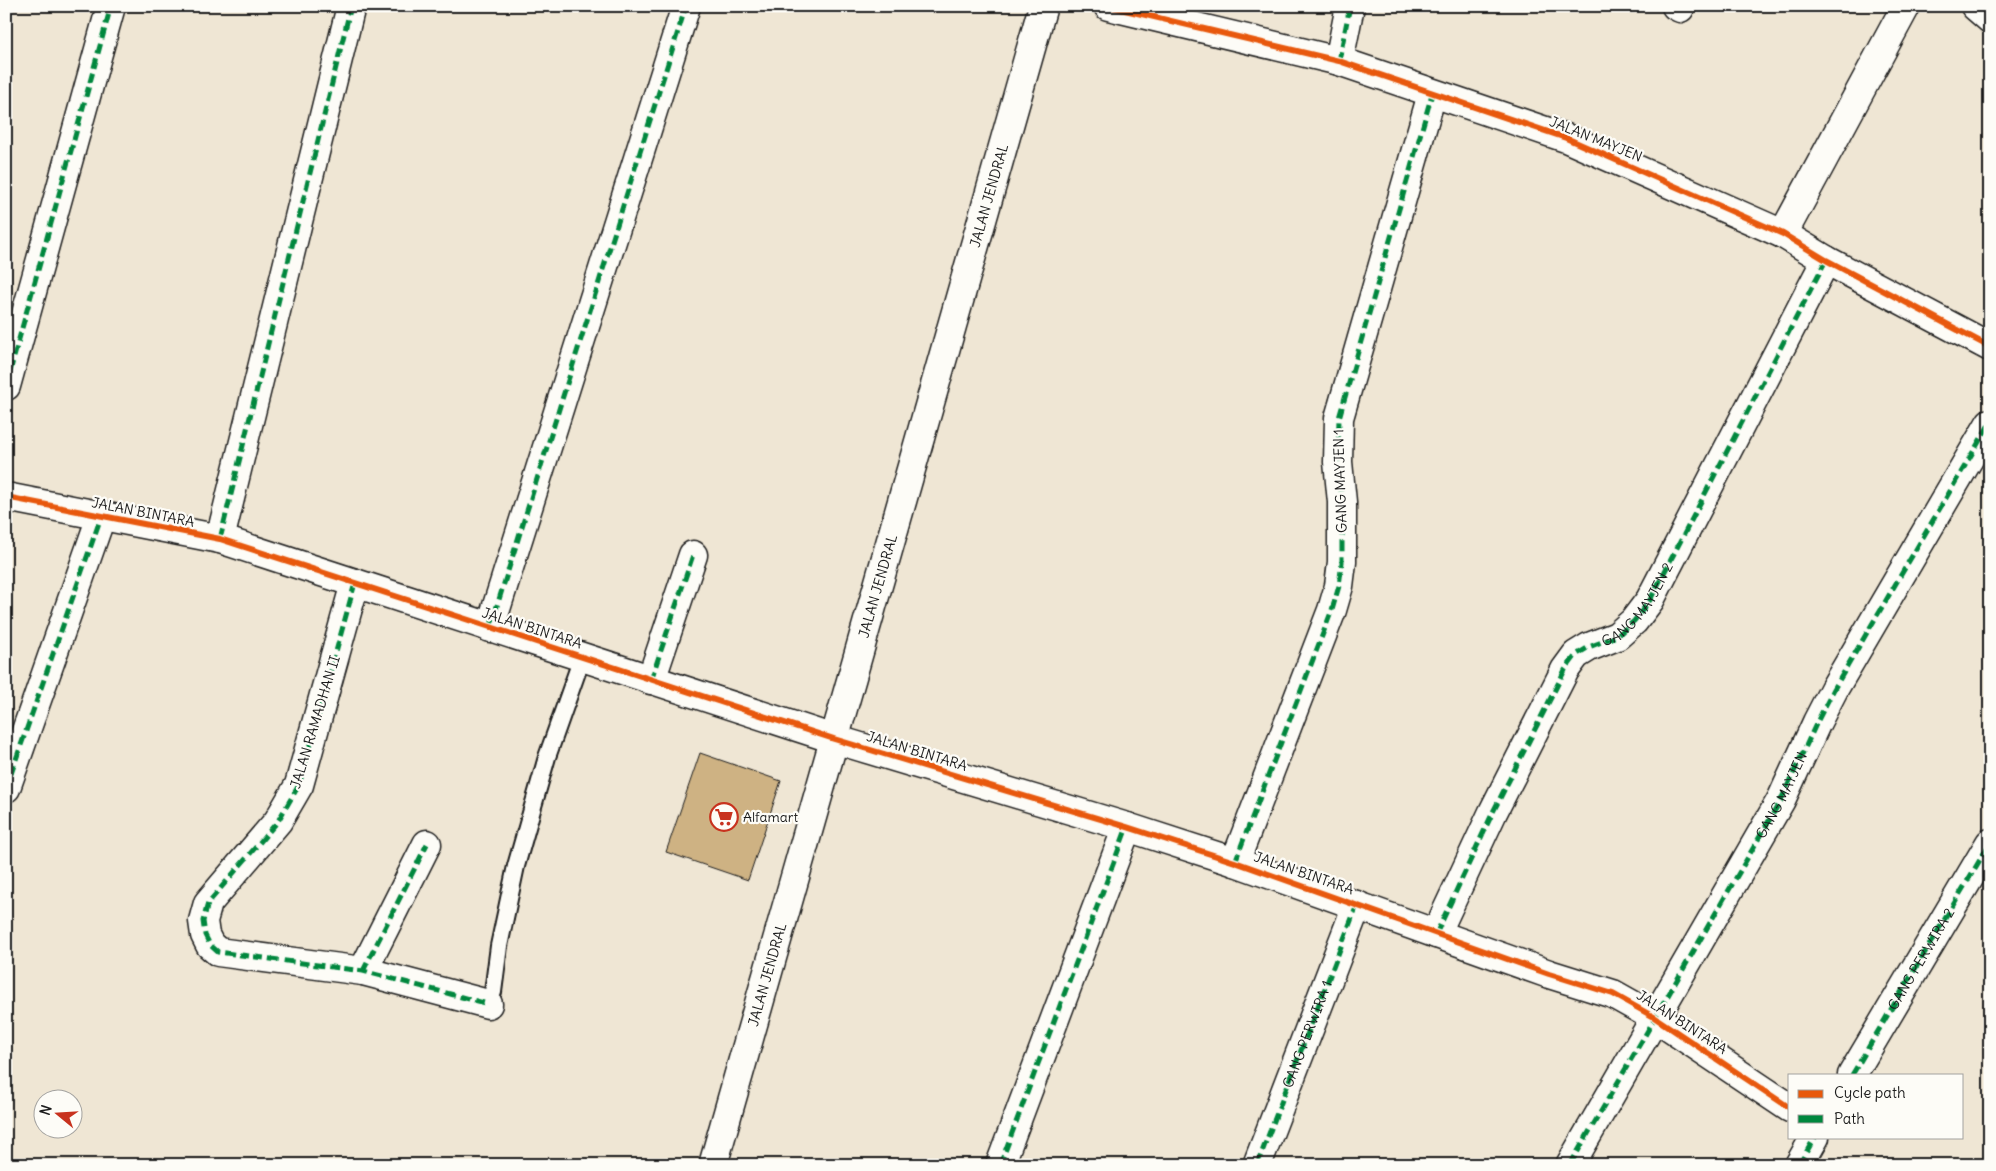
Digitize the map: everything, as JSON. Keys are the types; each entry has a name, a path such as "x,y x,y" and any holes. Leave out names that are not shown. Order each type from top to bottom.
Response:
{"street":[{"path":"6,386 111,6"},
{"path":"220,539 351,6"},
{"path":"490,628 686,6"},
{"name":"JALAN JENDRAL","path":"714,1165 1043,6"},
{"name":"JALAN MAYJEN","path":"1108,6 1339,61 1566,138 1783,234 1826,260 1990,348"},
{"path":"1339,61 1350,6"},
{"path":"1783,234 1906,6"},
{"path":"1975,6 1990,18"},
{"name":"GANG MAYJEN 1","path":"1235,862 1332,610 1339,586 1342,553 1342,502 1338,462 1339,418 1432,94"},
{"name":"GANG MAYJEN 2","path":"1436,934 1565,670 1576,655 1589,647 1617,636 1634,621 1650,600 1826,260"},
{"name":"GANG MAYJEN","path":"1570,1165 1781,800 1816,722 1834,689 1990,423"},
{"name":"JALAN BINTARA","path":"6,497 220,539 834,739 1127,827 1235,862 1549,974 1613,994 1654,1017 1788,1107"},
{"path":"6,788 101,517"},
{"path":"651,680 693,556"},
{"name":"JALAN RAMADHAN II","path":"355,584 298,785 278,822 208,903 203,921 205,935 210,945 218,952 363,971 488,1004"},
{"path":"1000,1165 1127,827"},
{"name":"GANG PERWIRA 2","path":"1853,1074 1990,843"},
{"path":"363,971 427,844"},
{"name":"GANG PERWIRA 1","path":"1257,1165 1357,905"},
{"path":"1799,1165 1814,1138"}],"lane":[{"path":"488,1004 493,992 499,946 516,866 547,757 582,658"}],"building":[{"name":"Alfamart","path":"700,753 781,781 748,880 666,852"}],"marked path":[{"path":"6,386 111,6"},
{"path":"220,539 351,6"},
{"path":"490,628 686,6"},
{"path":"1339,61 1350,6"},
{"path":"1676,6 1680,8"},
{"path":"1235,862 1332,610 1339,586 1342,562 1342,502 1338,462 1339,418 1432,94"},
{"path":"1436,934 1493,812 1565,670 1576,655 1589,647 1617,636 1634,621 1650,600 1826,260"},
{"path":"1570,1165 1781,800 1834,689 1990,423"},
{"path":"6,788 101,517"},
{"path":"651,680 693,555"},
{"path":"355,583 299,785 278,821 208,903 203,921 205,935 210,945 218,952 363,971 488,1004"},
{"path":"1000,1165 1127,827"},
{"path":"1853,1074 1990,843"},
{"path":"363,971 427,844"},
{"path":"1257,1165 1357,905"},
{"path":"1799,1165 1814,1138"}],"cycle path":[{"path":"1108,6 1339,61 1566,138 1783,234 1826,260 1990,347"},
{"path":"6,497 220,539 834,739 1127,827 1235,862 1549,974 1613,994 1654,1017 1788,1107"}],"place":[{"name":"Alfamart","path":"724,817"}]}
